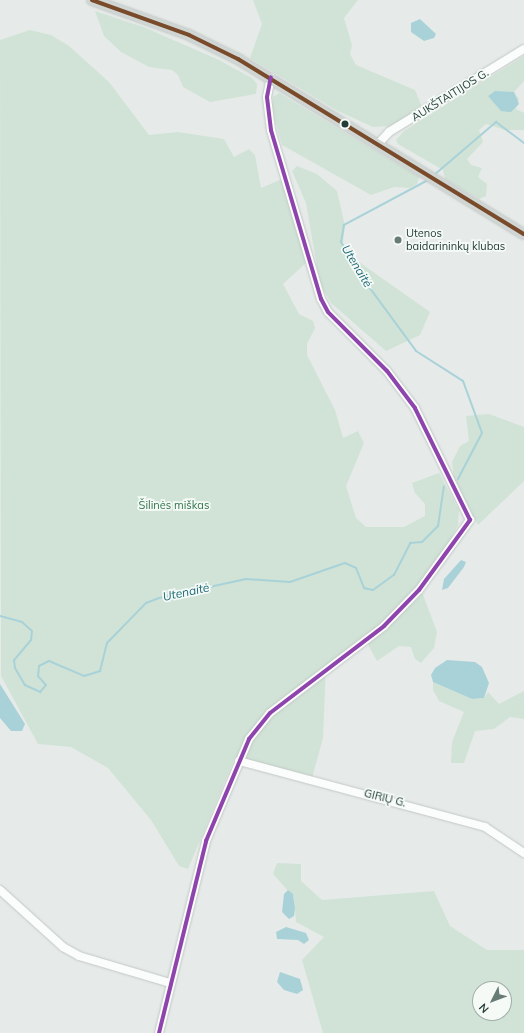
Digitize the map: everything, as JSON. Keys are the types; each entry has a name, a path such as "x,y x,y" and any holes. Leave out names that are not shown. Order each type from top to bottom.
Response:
{"main road":[{"path":"92,0 189,35 271,78 523,234"}],"street":[{"name":"AUKŠTAITIJOS G.","path":"378,144 389,132 524,49"},
{"path":"160,1033 170,983 206,841 239,761 258,725 384,626 419,590 470,520 411,402 387,371 328,312 321,299 271,130 267,97 271,78"},
{"name":"GIRIŲ G.","path":"239,761 485,827 524,853"},
{"path":"0,890 63,947 79,956 170,983"}],"green space":[{"path":"253,0 358,0 344,18 352,45 350,54 356,65 415,90 422,107 390,126 373,127 336,110 250,58 262,24"},
{"path":"95,11 146,28 219,60 252,78 257,84 256,94 210,102 183,87 178,75 172,70 149,67 121,52 104,36"},
{"name":"Šilinės miškas","path":"30,30 51,35 69,46 109,82 149,135 178,132 224,139 234,157 249,149 255,155 261,188 282,179 307,262 283,284 299,314 313,321 315,328 307,344 307,355 335,410 343,438 358,431 364,443 346,486 356,518 366,527 404,527 425,516 425,504 415,493 412,483 439,473 459,510 458,525 422,592 437,632 434,648 421,663 415,659 411,647 399,646 377,661 363,636 326,666 323,738 312,778 235,757 188,869 179,866 151,820 108,768 71,747 38,744 1,676 0,40"},
{"path":"524,56 524,81 514,92 519,99 516,109 524,113 524,130 505,130 486,124 479,130 483,142 467,159 471,165 482,168 478,177 487,184 486,196 479,199 445,179 443,170 398,144 396,140 404,131"},
{"path":"279,93 419,177 417,184 410,188 394,187 371,195 282,145 272,110 273,97"},
{"path":"297,166 317,174 337,191 345,226 343,243 349,255 430,312 420,335 386,351 331,303 320,284 306,203 292,171"},
{"path":"489,414 524,427 524,481 478,525 454,480 452,462 460,446 469,441 466,416"},
{"path":"433,682 472,699 484,698 488,692 499,704 524,691 524,719 510,717 494,729 475,731 464,763 451,763 452,742 464,712 439,701 433,690"},
{"path":"277,863 301,864 301,881 322,900 434,891 450,926 487,950 524,950 524,1033 323,1033 302,960 324,937 296,922 294,897 273,874"}],"water":[{"path":"420,19 436,34 434,38 424,41 411,32 411,23"},
{"path":"495,91 514,92 519,104 511,112 501,111 488,96"},
{"path":"461,560 466,562 464,567 448,588 442,590 444,579"},
{"path":"447,660 475,662 482,667 489,683 484,698 472,699 433,682 431,675 435,668"},
{"path":"0,684 25,724 22,731 11,731 0,718"},
{"path":"288,890 293,894 295,908 294,916 289,919 282,912 284,894"},
{"path":"286,927 306,933 309,940 304,944 298,940 277,939 276,932"},
{"path":"280,972 300,979 303,990 297,994 284,990 277,982"}],"waterway":[{"name":"Utenaitė","path":"434,175 496,122 524,143"},
{"name":"Utenaitė","path":"430,179 344,225 341,242 361,276 416,351 463,381 482,433 458,479"},
{"name":"Utenaitė","path":"0,616 22,622 32,631 31,640 14,660 15,668 25,685 40,692 46,685 38,676 39,666 49,661 84,676 100,671 107,643 146,603 159,598 246,579 290,582 345,563 356,568 364,588 373,590 394,575 410,543 422,542 438,526 444,486"}],"transit line":[{"path":"92,0 189,35 238,59 524,234"},
{"path":"159,1033 206,841 249,739 270,713 384,626 419,590 470,520 415,408 387,371 328,312 321,299 271,130 267,97 271,77"}],"place":[{"name":"Utenos baidarininkų klubas","path":"398,240"}]}
